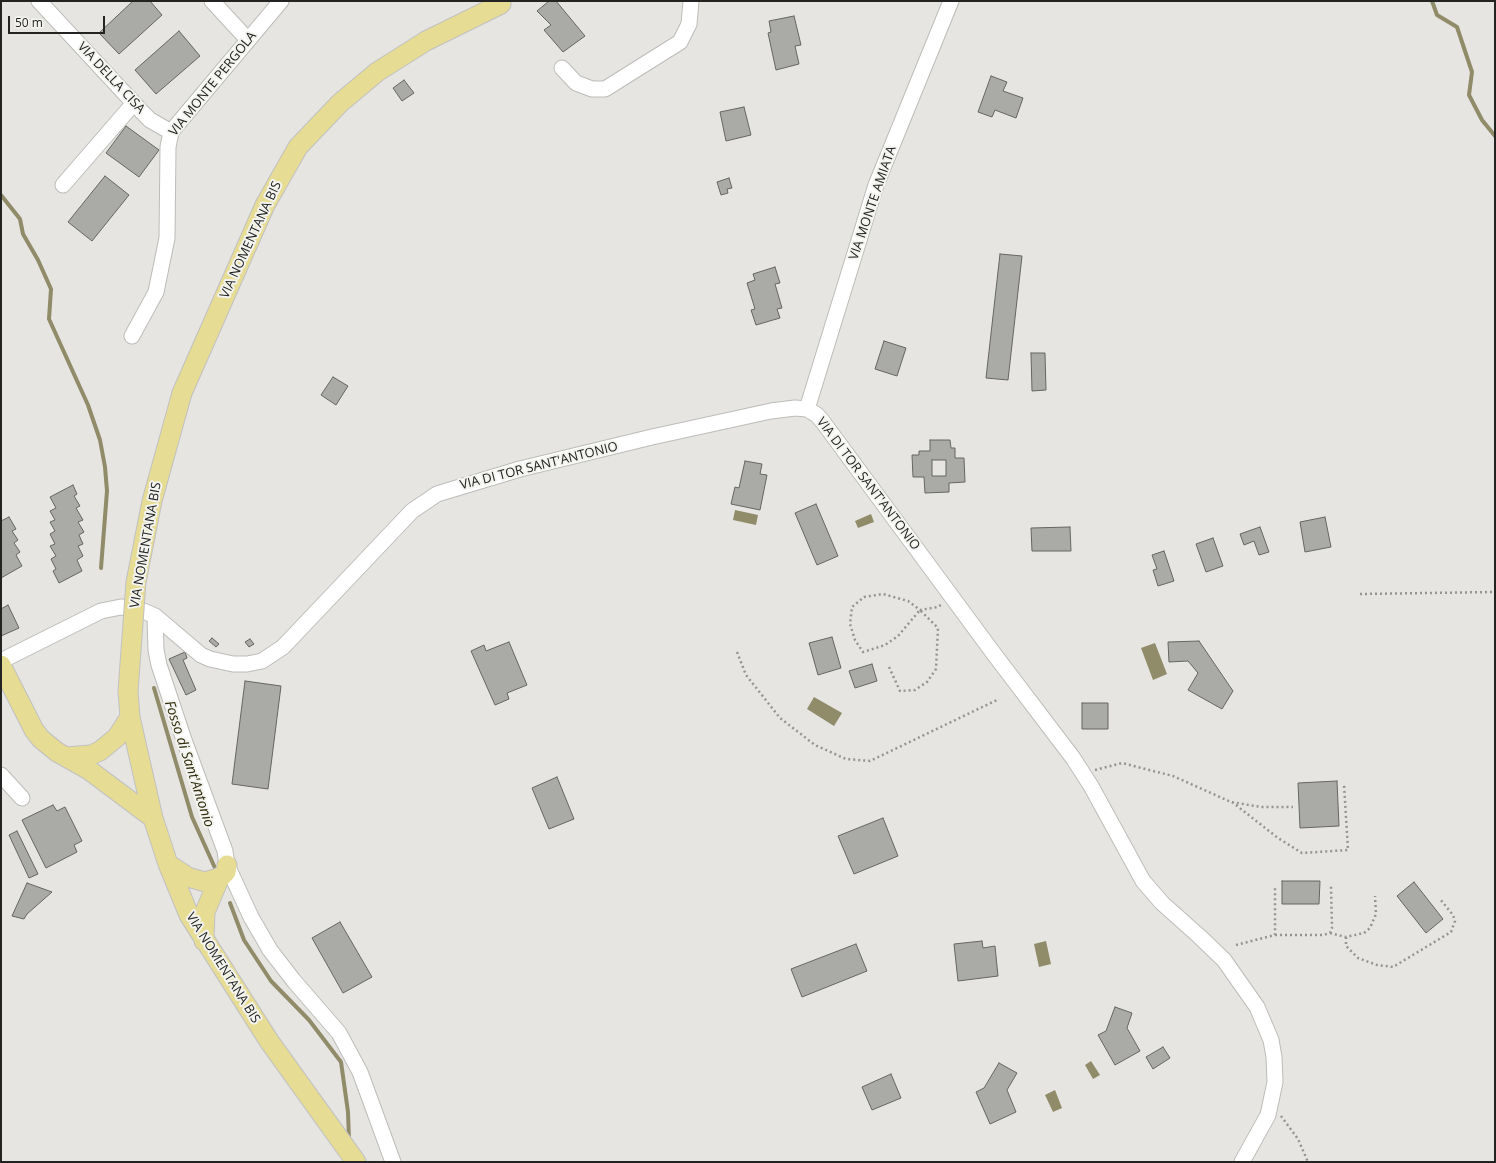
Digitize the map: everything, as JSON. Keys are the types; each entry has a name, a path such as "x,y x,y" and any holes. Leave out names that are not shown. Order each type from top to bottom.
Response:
{"main road":[{"name":"VIA NOMENTANA BIS","path":"356,1162 269,1041 204,941 189,915 168,864 153,818 130,717 128,691 136,582 152,501 182,393 265,205 298,147 340,102 377,72 426,41 501,4"},
{"path":"1,665 34,730 49,746 89,770 153,818"},
{"path":"66,757 91,755 100,751 117,737 130,717"},
{"path":"168,864 194,880 205,882 223,872"},
{"path":"204,941 205,912 223,872"}],"street":[{"name":"VIA DELLA CISA","path":"39,1 150,120 171,132"},
{"path":"212,1 248,40"},
{"name":"VIA MONTE PERGOLA","path":"132,336 156,292 167,238 168,147 171,132 281,1"},
{"path":"562,68 576,83 592,89 605,89 680,42 689,24 691,1"},
{"name":"VIA MONTE AMIATA","path":"807,409 876,185 951,1"},
{"path":"63,185 134,103"},
{"name":"VIA DI TOR SANT'ANTONIO","path":"1,660 108,609 127,608 154,616 201,655 210,659 233,664 262,660 283,647 412,511 437,494 520,469 652,437 780,409 807,409 817,415 823,422 1083,772 1143,881 1162,903 1190,927 1224,960 1250,996 1264,1020 1272,1046 1275,1082 1272,1104 1263,1125 1242,1162"},
{"path":"154,616 159,665 184,740 225,851 223,872 252,917 270,950 294,981 339,1033 360,1072 393,1162"},
{"path":"1,775 22,798"}],"path":[{"path":"1360,594 1495,592"},
{"path":"890,667 900,691 915,690 927,682 936,669 938,628 920,610 908,601 883,594 864,597 852,608 850,624 859,646 863,652 867,652 885,645 898,636 920,610 938,607 952,596"},
{"path":"737,652 746,675 780,718 815,745 846,759 870,761 997,700"},
{"path":"1095,770 1122,763 1173,776 1231,802 1278,838 1302,853 1348,850 1344,784"},
{"path":"1231,802 1261,807 1293,807"},
{"path":"1330,933 1332,928 1331,886"},
{"path":"1275,888 1275,935"},
{"path":"1236,945 1275,935 1323,935 1330,933 1346,937 1364,933 1370,928 1376,914 1375,896"},
{"path":"1346,937 1346,946 1358,958 1377,966 1392,967 1450,932 1454,921 1453,915 1440,899"},
{"path":"1272,1104 1298,1139 1308,1162"}],"shaded area":[{"path":"735,510 758,515 756,525 733,520"},
{"path":"871,514 874,522 858,528 855,521"},
{"path":"1155,643 1167,674 1153,680 1141,648"},
{"path":"814,697 842,713 834,726 807,709"},
{"path":"1046,941 1051,964 1039,967 1034,944"},
{"path":"1091,1061 1100,1075 1093,1079 1085,1065"},
{"path":"1055,1090 1062,1108 1053,1112 1045,1095"}],"building":[{"path":"133,1 150,1 162,15 119,54 99,33"},
{"path":"549,1 556,1 585,36 563,52 544,30 551,25 537,11"},
{"path":"794,16 801,45 795,46 799,64 776,70 768,33 771,32 769,21"},
{"path":"179,31 200,56 156,94 135,70"},
{"path":"991,76 1007,82 1003,91 1023,98 1016,118 995,110 992,117 978,112"},
{"path":"404,80 414,93 402,101 393,88"},
{"path":"744,107 751,135 726,141 720,112"},
{"path":"126,126 159,150 139,177 106,153"},
{"path":"105,176 129,195 92,241 68,222"},
{"path":"729,178 732,188 727,189 728,193 721,195 717,182"},
{"path":"1000,254 1022,256 1008,380 986,378"},
{"path":"775,267 780,283 775,284 782,308 777,309 780,318 756,325 751,310 755,309 747,283 755,280 753,274"},
{"path":"884,341 906,348 897,376 875,369"},
{"path":"1031,353 1045,353 1046,390 1032,391"},
{"path":"333,377 348,386 336,405 321,395"},
{"path":"930,440 950,440 951,448 955,448 955,458 964,458 965,482 949,483 949,492 925,493 924,477 913,477 912,455 919,455 919,451 930,451","holes":["932,460 946,460 946,476 932,476"]},
{"path":"745,461 762,464 760,474 767,475 760,510 731,504 735,487 739,488"},
{"path":"73,485 77,494 74,496 80,506 76,508 83,520 78,522 84,532 79,535 83,544 78,546 83,556 77,560 82,571 59,583 53,571 56,569 51,559 56,556 50,546 55,544 50,534 55,531 50,522 55,520 50,511 56,508 50,497"},
{"path":"816,504 838,556 817,565 795,513"},
{"path":"9,517 16,529 12,531 18,540 14,543 20,552 16,555 22,566 1,578 1,521"},
{"path":"1325,517 1331,547 1305,552 1300,522"},
{"path":"1070,527 1071,551 1032,551 1031,528"},
{"path":"1260,527 1269,552 1259,555 1254,541 1244,545 1240,534"},
{"path":"1213,538 1223,566 1206,572 1196,544"},
{"path":"1164,551 1174,581 1158,586 1153,570 1157,569 1152,555"},
{"path":"8,605 19,628 1,636 1,609"},
{"path":"832,637 841,668 818,675 809,643"},
{"path":"212,638 219,644 216,647 209,641"},
{"path":"250,639 254,644 249,647 245,642"},
{"path":"1199,641 1233,691 1222,709 1188,690 1198,673 1188,661 1169,662 1168,642"},
{"path":"509,642 527,685 507,693 509,699 495,705 471,651 484,645 486,651"},
{"path":"185,652 187,658 183,660 196,690 186,695 169,659"},
{"path":"872,664 877,681 855,688 849,671"},
{"path":"245,681 281,686 268,789 232,784"},
{"path":"1082,703 1108,703 1108,729 1082,729"},
{"path":"557,777 574,819 549,829 532,788"},
{"path":"1337,781 1339,826 1300,828 1298,783"},
{"path":"53,805 57,811 65,807 82,841 74,845 77,852 46,868 22,820"},
{"path":"883,818 898,856 854,874 838,836"},
{"path":"17,831 38,874 29,878 9,835"},
{"path":"1282,881 1320,881 1319,904 1282,904"},
{"path":"1414,882 1443,919 1426,933 1397,896"},
{"path":"27,883 52,892 27,914 24,919 12,916"},
{"path":"340,922 372,977 343,993 312,938"},
{"path":"982,941 983,948 995,946 998,976 958,981 954,944"},
{"path":"856,944 867,971 802,997 791,969"},
{"path":"1115,1007 1132,1013 1127,1028 1140,1051 1115,1065 1098,1035 1106,1031"},
{"path":"1163,1047 1170,1058 1153,1069 1146,1057"},
{"path":"999,1063 1017,1073 1007,1090 1016,1112 990,1124 976,1092 984,1088"},
{"path":"891,1074 901,1098 872,1110 862,1087"}],"waterway":[{"path":"1432,1 1437,15 1457,27 1472,72 1469,95 1482,120 1495,136"},
{"name":"Fosso di Sant'Antonio","path":"1,195 20,219 23,234 38,260 51,289 49,319 88,405 100,440 105,467 107,491 101,568"},
{"name":"Fosso di Sant'Antonio","path":"154,688 192,817 215,868"},
{"name":"Fosso di Sant'Antonio","path":"230,903 244,940 271,981 309,1020 341,1062 348,1112 349,1140"}]}
